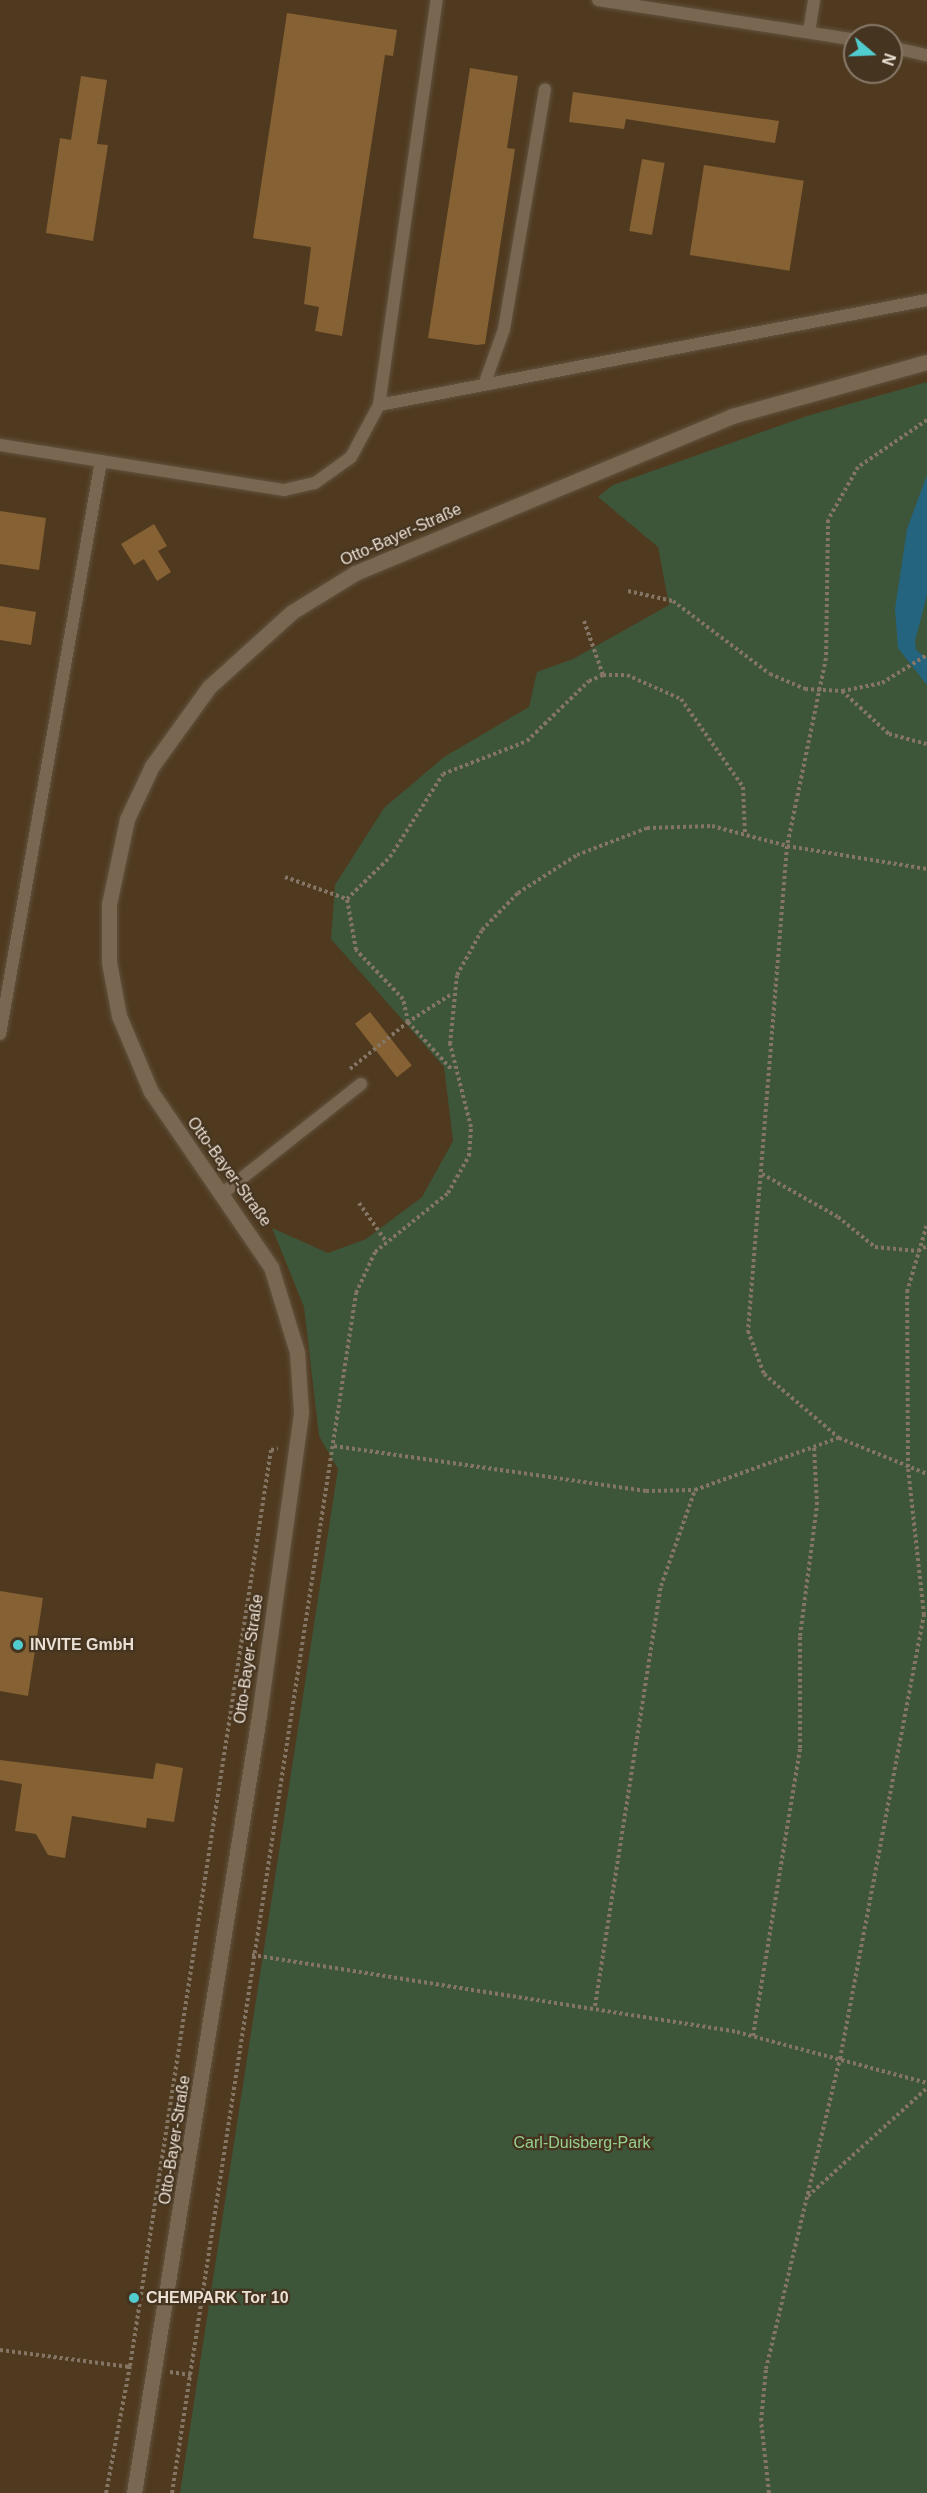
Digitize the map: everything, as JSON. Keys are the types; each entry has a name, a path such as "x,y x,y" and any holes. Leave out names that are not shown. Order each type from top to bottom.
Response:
{"street":[{"name":"Otto-Bayer-Straße","path":"134,2493 298,1443 300,1382 291,1323 271,1267 139,1068 119,1016 108,933 112,875 131,810 163,749 209,687 292,612 389,557 732,416 927,362"}],"lane":[{"path":"0,445 284,490 315,483 351,458 379,405 437,0"},
{"path":"598,0 843,38"},
{"path":"809,32 814,0"},
{"path":"903,50 927,55"},
{"path":"484,385 504,329 545,89"},
{"path":"379,405 927,300"},
{"path":"0,1034 3,992 101,461"},
{"path":"223,1193 361,1084"}],"path":[{"path":"927,420 858,467 835,502 824,539 828,638 820,691 787,846 749,1319 753,1354 771,1383 839,1438 927,1474"},
{"path":"628,591 673,601 770,674 820,691 842,691 882,683 927,655"},
{"path":"584,621 603,675"},
{"path":"603,675 652,683 692,711 743,787 745,835"},
{"path":"347,899 390,857 443,774 527,741 603,675"},
{"path":"842,691 889,734 927,744"},
{"path":"172,2493 252,1955 334,1446 356,1293 366,1264 385,1240 448,1193 464,1169 471,1127 453,1071 451,995 468,953 498,913 577,855 631,832 664,825 712,826 787,846 927,869"},
{"path":"285,877 347,899"},
{"path":"347,899 356,950 403,999 408,1022 453,1071"},
{"path":"350,1069 408,1022 451,995"},
{"path":"762,1174 838,1217 875,1247 918,1251 927,1246"},
{"path":"359,1203 385,1240"},
{"path":"769,2493 762,2421 766,2369 840,2059 924,1615 908,1467 906,1292 927,1224"},
{"path":"334,1446 646,1491 695,1490 839,1438"},
{"path":"106,2493 130,2367 271,1449 298,1443"},
{"path":"753,2036 800,1748 800,1636 817,1504 814,1446"},
{"path":"595,2006 661,1586 695,1490"},
{"path":"252,1955 595,2006 753,2036 927,2083"},
{"path":"808,2197 927,2088"},
{"path":"0,2350 190,2374"}],"shaded area":[{"path":"0,0 927,0 927,2493 0,2493"}],"green space":[{"name":"Carl-Duisberg-Park","path":"927,382 927,2493 180,2493 338,1469 319,1436 304,1307 272,1228 328,1253 366,1239 422,1197 453,1141 444,1067 331,939 335,885 384,808 444,757 529,707 537,672 573,659 669,605 658,547 598,497 613,485 807,416"}],"water":[{"path":"927,475 927,595 915,641 916,650 927,658 927,685 898,648 895,609 907,529"}],"building":[{"path":"287,13 397,30 393,56 385,55 342,336 315,331 319,307 304,304 311,247 253,238"},
{"path":"470,68 518,76 507,148 515,149 485,344 477,345 428,338"},
{"path":"81,76 107,80 97,144 108,145 93,241 46,233 60,138 71,140"},
{"path":"573,92 779,121 775,143 626,119 624,129 569,122"},
{"path":"642,159 665,163 652,235 629,231"},
{"path":"704,165 804,181 790,271 690,255"},
{"path":"0,511 46,518 39,570 0,564"},
{"path":"154,524 167,546 158,551 171,572 157,581 144,559 134,565 121,544"},
{"path":"0,606 36,612 31,645 0,640"},
{"path":"370,1012 412,1066 397,1077 355,1024"},
{"name":"INVITE GmbH","path":"0,1591 43,1598 28,1696 0,1691"},
{"path":"0,1760 153,1779 156,1763 183,1768 174,1822 147,1818 146,1828 72,1816 65,1858 48,1855 36,1834 15,1831 22,1784 0,1780"}],"place":[{"name":"INVITE GmbH","path":"18,1645"},
{"name":"CHEMPARK Tor 10","path":"134,2298"}]}
